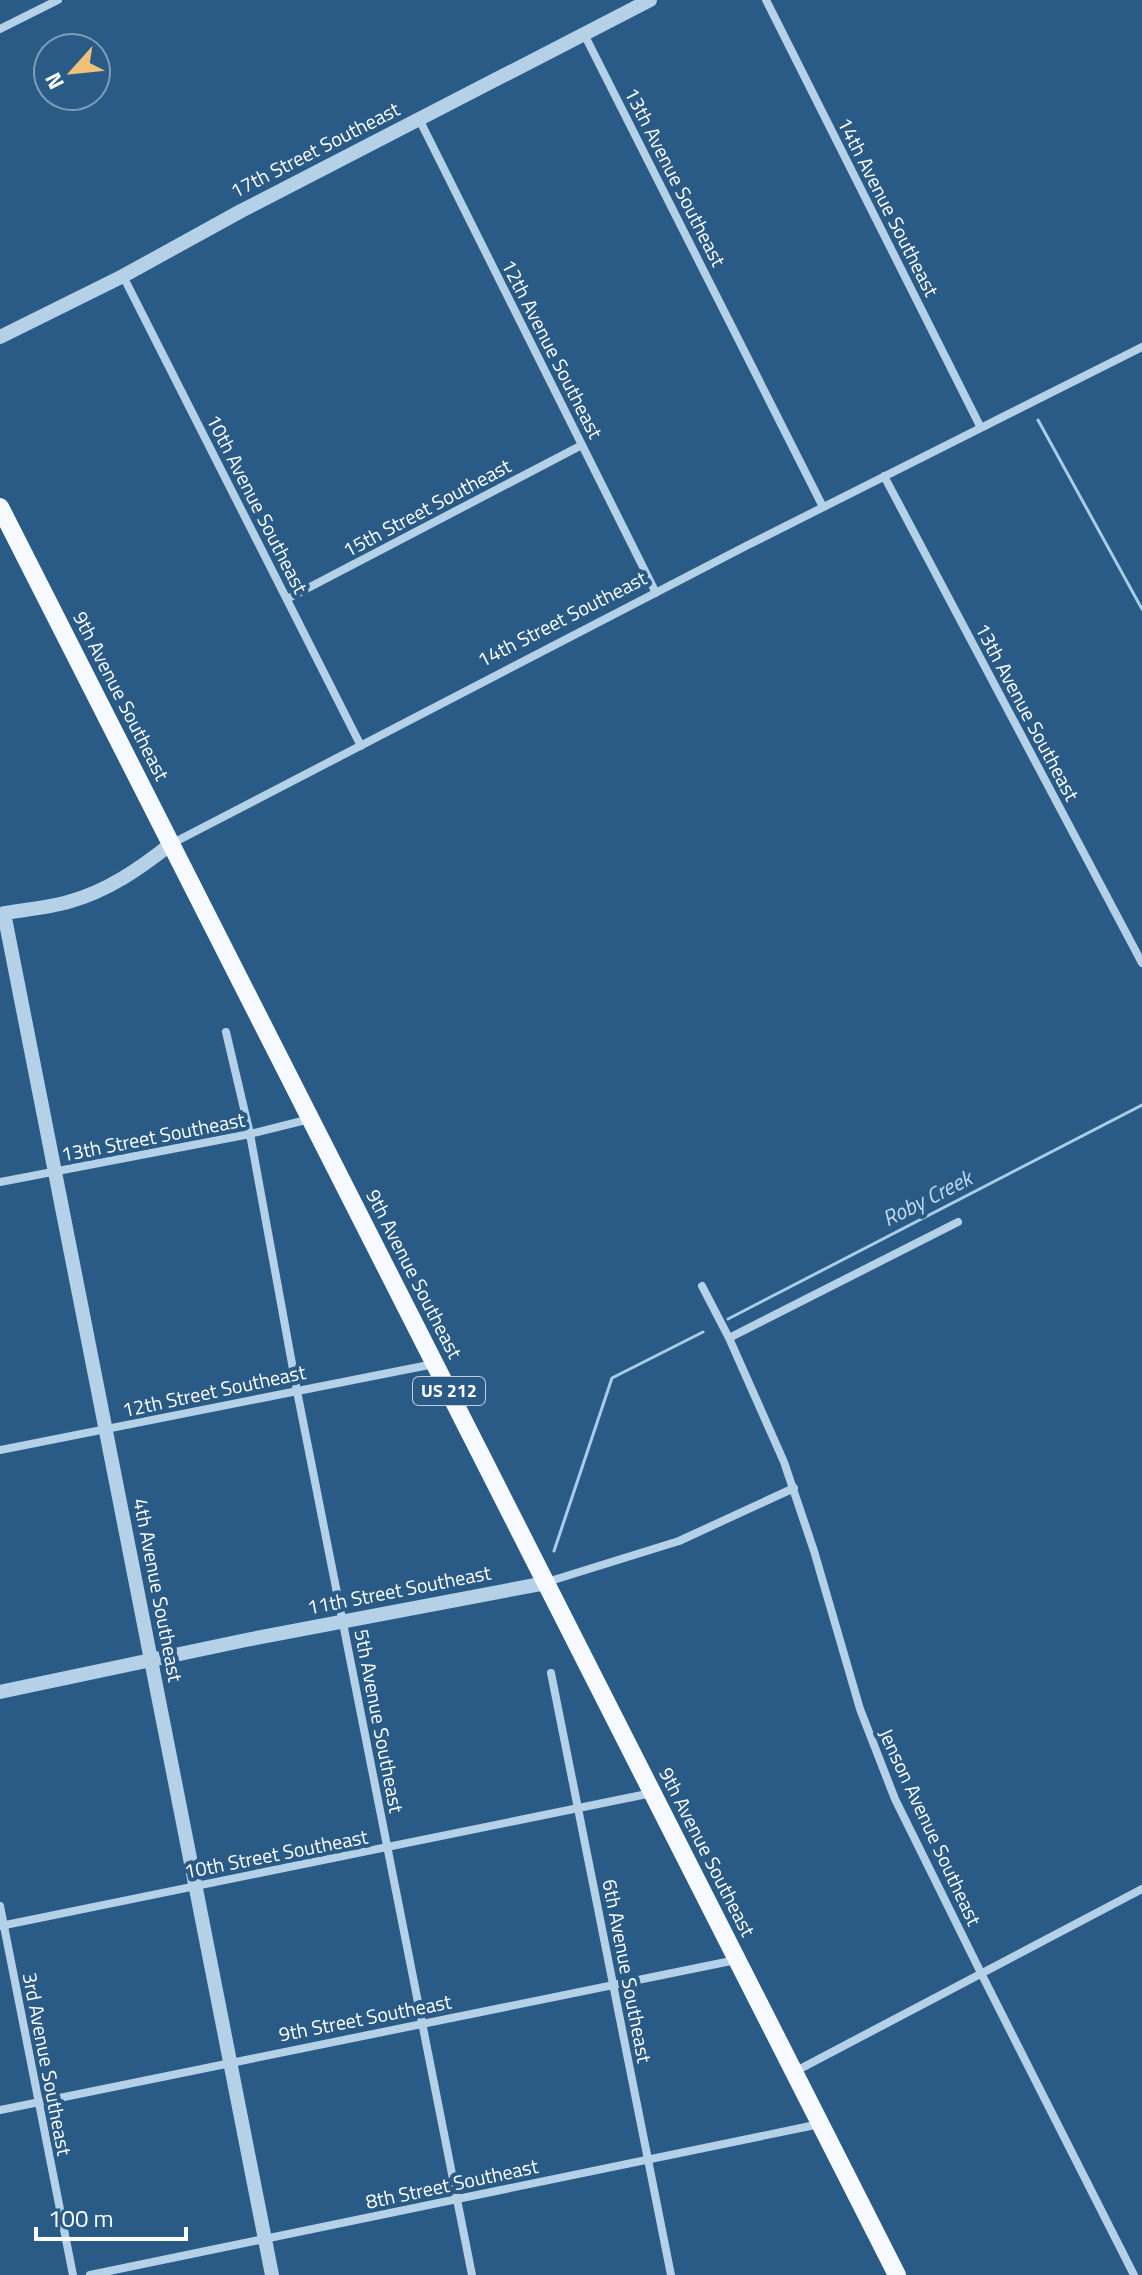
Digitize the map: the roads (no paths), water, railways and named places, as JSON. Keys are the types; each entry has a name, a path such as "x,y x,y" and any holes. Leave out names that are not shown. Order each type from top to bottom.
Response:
{"main road":[{"name":"9th Avenue Southeast","path":"0,507 897,2275"}],"street":[{"path":"0,29 58,0"},
{"name":"17th Street Southeast","path":"0,337 123,276 241,211 650,0"},
{"name":"14th Avenue Southeast","path":"766,0 981,428"},
{"name":"13th Avenue Southeast","path":"584,34 823,507"},
{"name":"12th Avenue Southeast","path":"419,119 656,593"},
{"name":"10th Avenue Southeast","path":"123,276 361,746"},
{"name":"14th Street Southeast","path":"2,913 65,903 124,879 171,844 823,507 1142,347"},
{"name":"15th Street Southeast","path":"287,599 582,445"},
{"name":"13th Avenue Southeast","path":"884,476 1142,963"},
{"name":"4th Avenue Southeast","path":"2,913 272,2275"},
{"name":"5th Avenue Southeast","path":"226,1032 250,1134 297,1391 472,2275"},
{"name":"13th Street Southeast","path":"0,1182 250,1134 310,1119"},
{"path":"729,1338 958,1222"},
{"name":"Jenson Avenue Southeast","path":"702,1286 729,1338 794,1488 860,1709 920,1852 1139,2275"},
{"name":"12th Street Southeast","path":"0,1450 435,1363"},
{"name":"11th Street Southeast","path":"0,1692 343,1621 546,1583 679,1541 794,1488"},
{"name":"6th Avenue Southeast","path":"551,1673 671,2275"},
{"name":"10th Street Southeast","path":"2,1925 653,1793"},
{"path":"794,2072 1142,1889"},
{"name":"3rd Avenue Southeast","path":"0,1906 73,2275"},
{"name":"9th Street Southeast","path":"0,2110 737,1960"},
{"name":"8th Street Southeast","path":"90,2275 821,2124"}],"waterway":[{"path":"1038,420 1142,609"},
{"name":"Roby Creek","path":"728,1319 1142,1105"},
{"name":"Roby Creek","path":"554,1551 612,1378 703,1332"}]}
